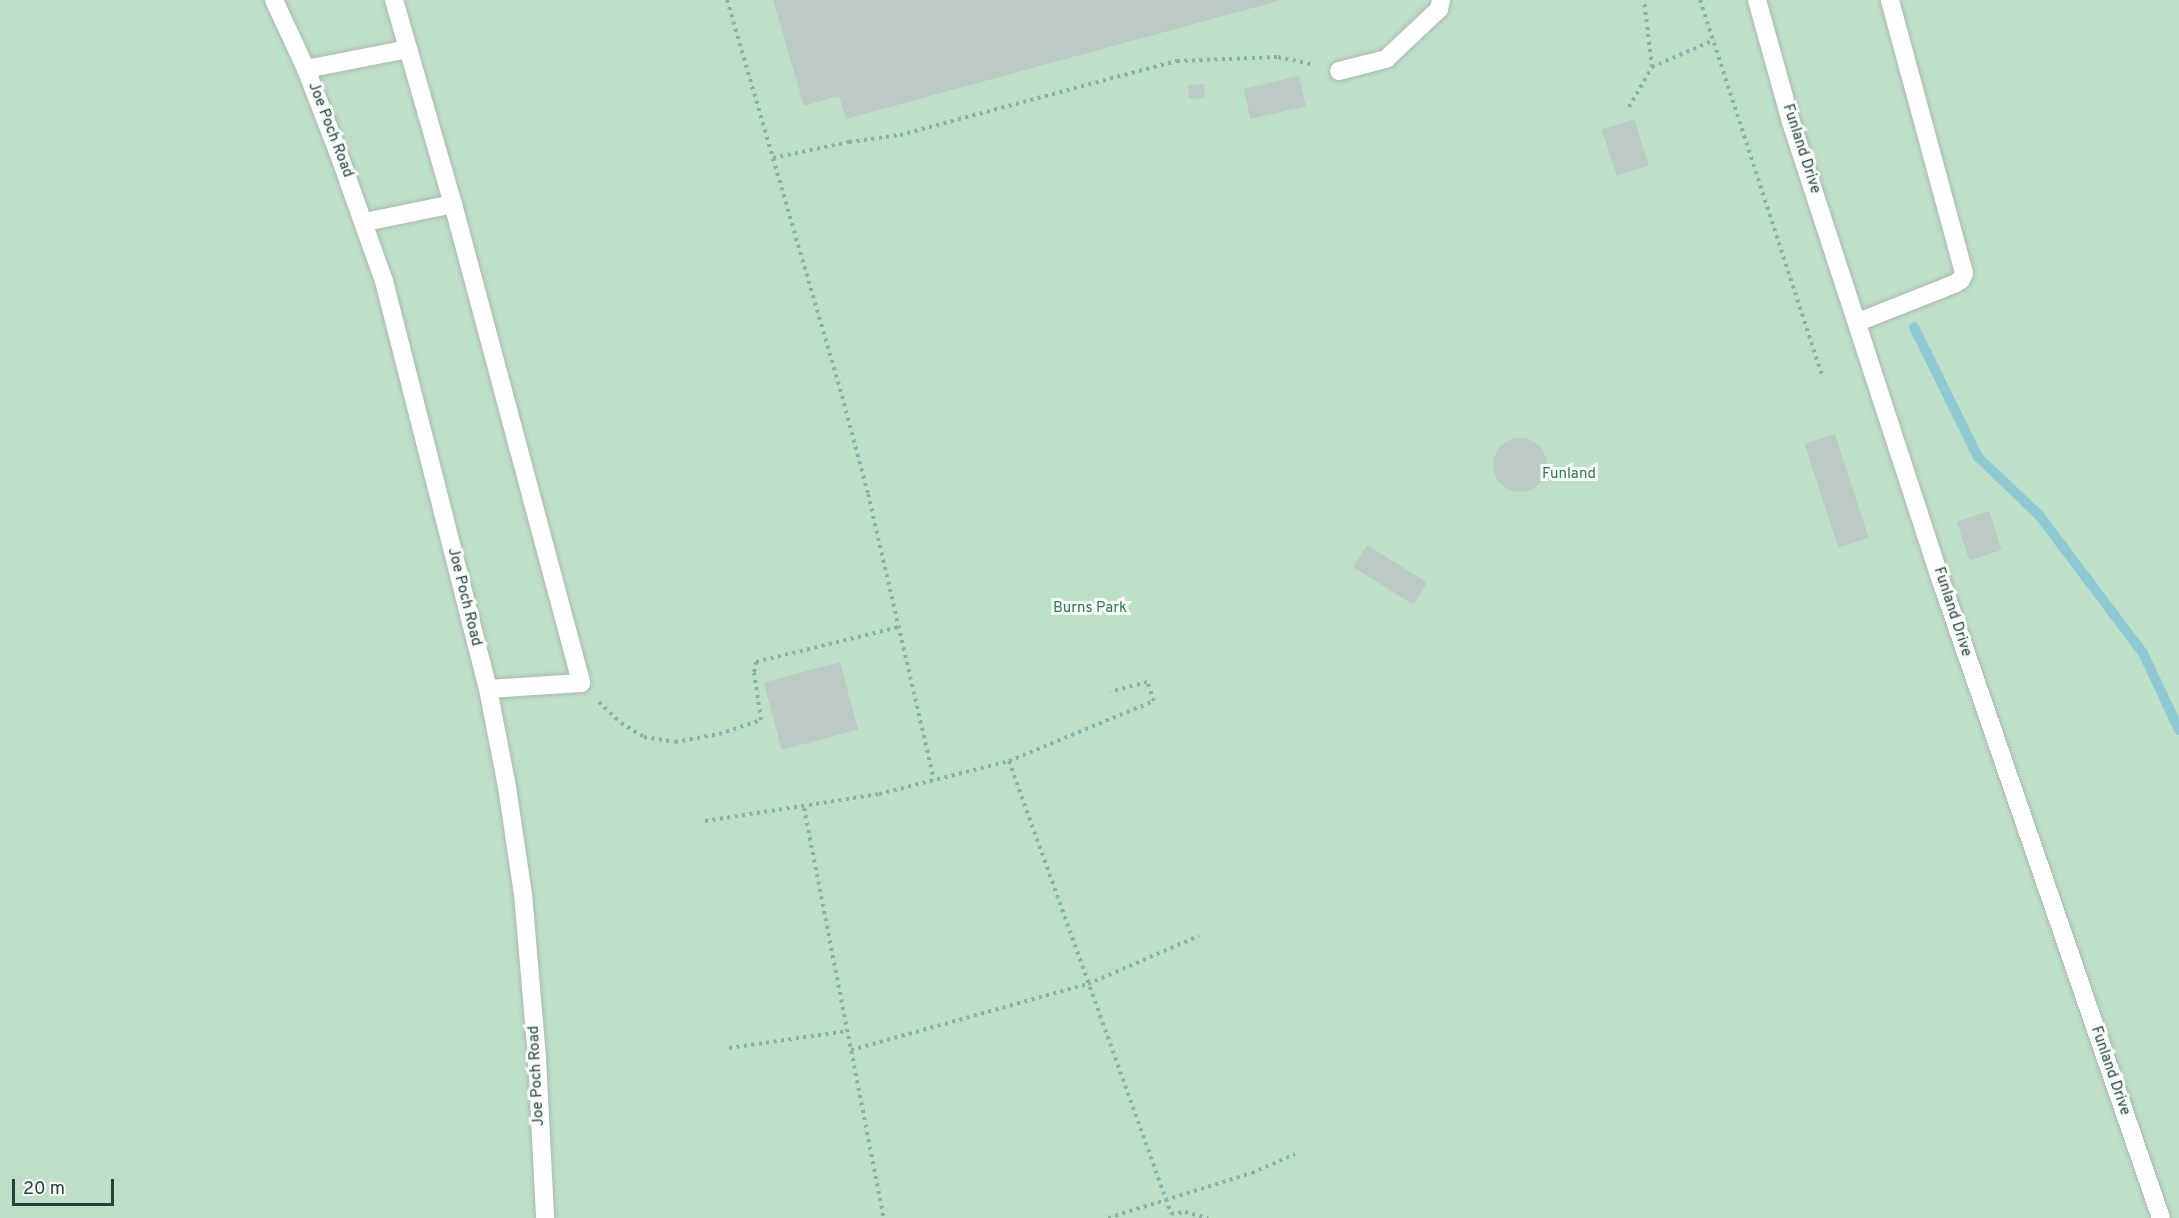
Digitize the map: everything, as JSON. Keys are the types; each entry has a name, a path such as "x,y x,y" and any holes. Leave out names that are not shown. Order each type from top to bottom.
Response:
{"street":[{"name":"Joe Poch Road","path":"274,0 306,69 365,222 384,281 488,689 507,787 523,894 537,1058 545,1218"},
{"path":"394,0 453,204 580,684 488,689"},
{"path":"1339,71 1386,59 1439,9 1441,0"},
{"name":"Funland Drive","path":"1758,0 1791,122 1989,723 2162,1218"},
{"path":"1858,322 1954,284 1961,280 1964,273 1890,0"},
{"path":"306,69 408,49"},
{"path":"365,222 453,204"}],"path":[{"path":"727,0 842,396 934,779"},
{"path":"1644,0 1652,67"},
{"path":"1700,0 1821,375"},
{"path":"1629,107 1652,67 1714,40"},
{"path":"773,158 849,142 900,135 1177,61 1278,57 1339,71"},
{"path":"580,684 633,732 654,740 675,742 693,740 761,720 754,672 756,662 899,627"},
{"path":"705,821 804,808 879,794 1009,761 1154,700 1147,682 1110,692"},
{"path":"1009,761 1171,1214"},
{"path":"804,808 884,1218"},
{"path":"851,1050 1088,984 1199,936"},
{"path":"729,1048 848,1031"},
{"path":"1108,1218 1252,1173 1295,1154"},
{"path":"1167,1218 1171,1214 1185,1212 1208,1218"}],"green space":[{"name":"Burns Park","path":"0,0 2179,0 2179,1218 0,1218"}],"building":[{"path":"773,0 1278,1 846,119 839,96 804,106"},
{"path":"1299,76 1306,106 1250,119 1243,89"},
{"path":"1204,84 1205,98 1189,99 1188,85"},
{"path":"1634,119 1649,166 1617,176 1602,130"},
{"path":"1835,434 1869,538 1838,548 1805,444"},
{"path":"1520,438 1530,440 1539,446 1545,455 1547,465 1545,475 1539,484 1530,490 1520,492 1510,490 1501,484 1495,475 1493,465 1495,455 1501,446 1510,440"},
{"path":"1989,511 2002,550 1969,560 1957,522"},
{"path":"1367,545 1427,583 1413,605 1353,567"},
{"path":"840,662 858,730 782,750 764,682"}],"waterway":[{"path":"1914,327 1978,457 2039,515 2143,653 2179,730"}],"park label":[{"name":"Funland","path":"1569,475"}]}
